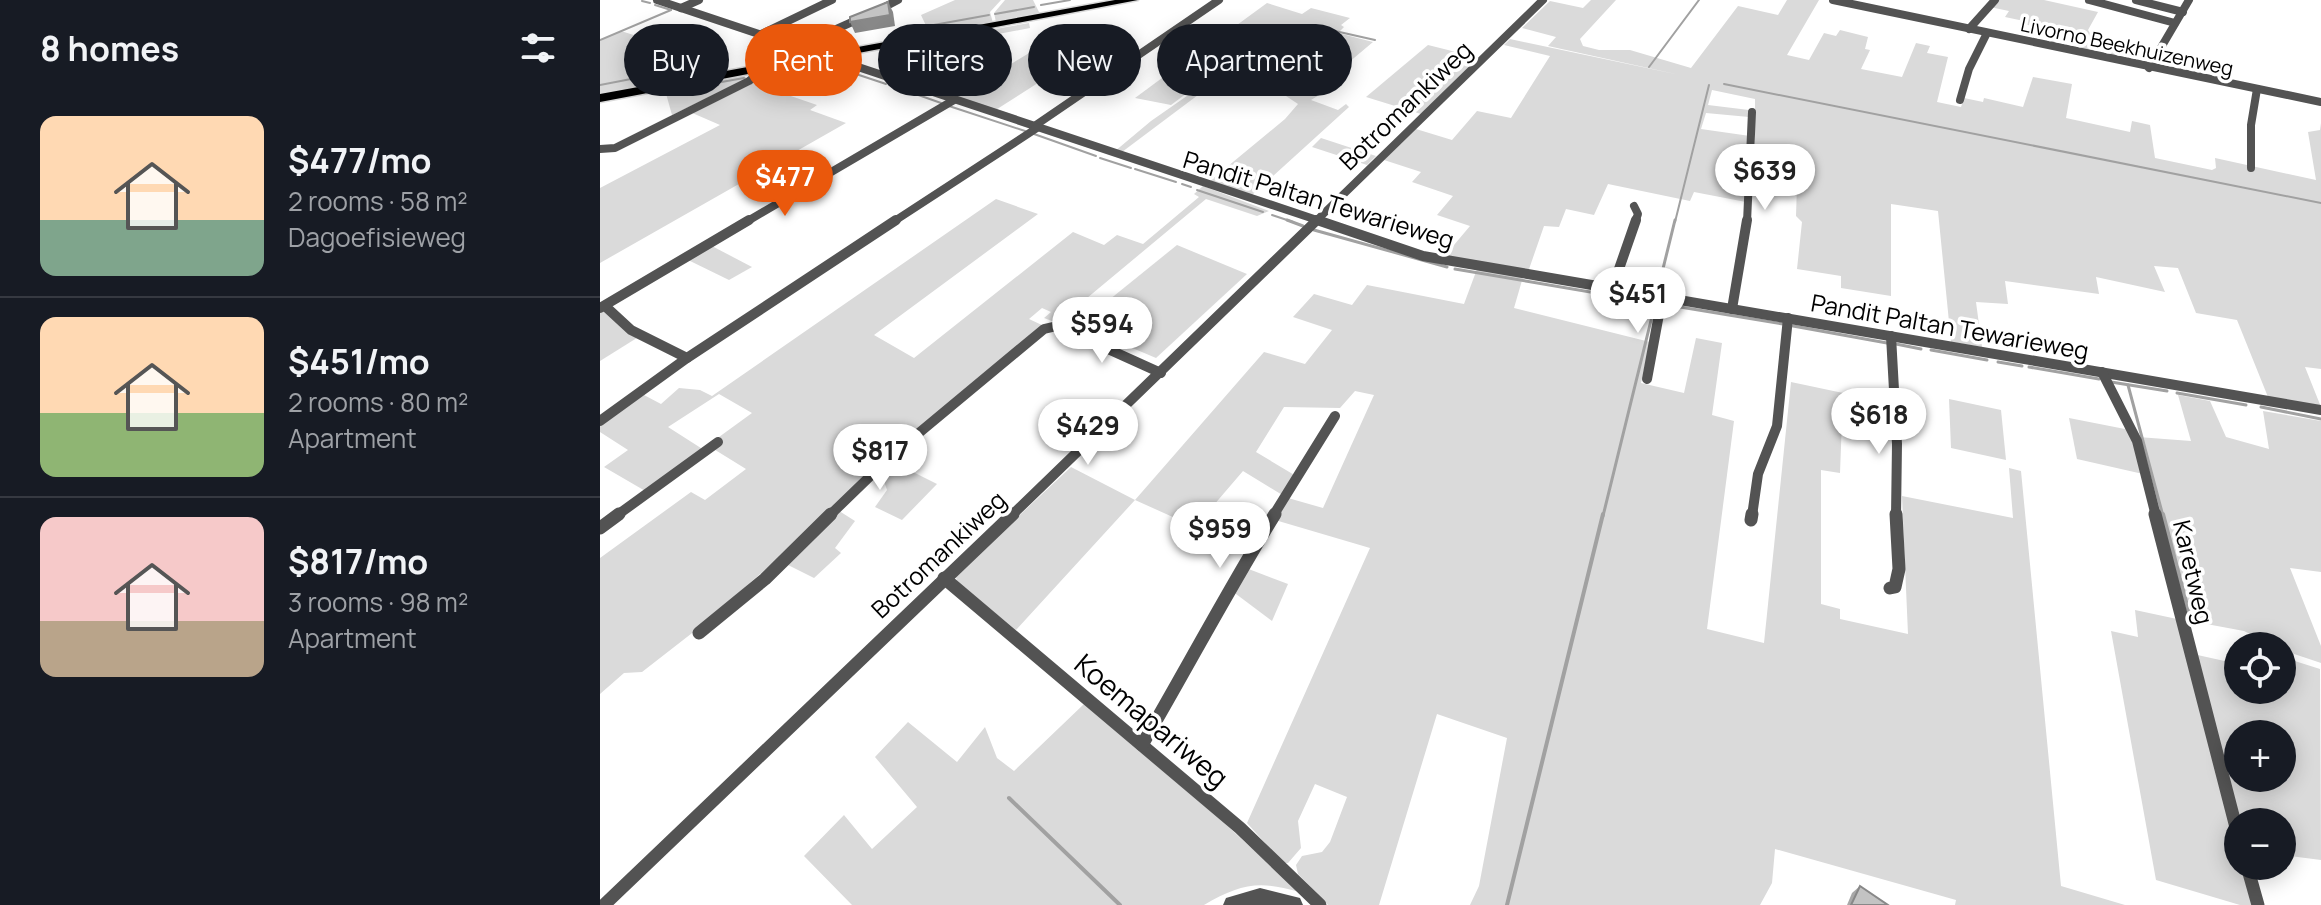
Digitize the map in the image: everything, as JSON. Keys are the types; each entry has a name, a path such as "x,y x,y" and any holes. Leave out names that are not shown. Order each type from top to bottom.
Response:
{"main road":[{"path":"862,50 1133,0"},
{"path":"600,98 745,71"}],"street":[{"name":"Pandit Paltan Tewarieweg","path":"657,0 672,5 682,4 745,29"},
{"path":"682,4 699,0"},
{"path":"782,24 832,0"},
{"path":"846,24 898,0"},
{"path":"600,421 687,358 1035,128 1219,0"},
{"name":"Botromankiweg","path":"604,905 1161,373 1543,0"},
{"name":"Livorno Beekhuizenweg","path":"1833,0 2321,102"},
{"path":"1969,29 1995,0"},
{"path":"2089,0 2175,23"},
{"path":"2136,0 2183,12"},
{"path":"2149,68 2189,0"},
{"path":"1960,100 1969,69 1987,33"},
{"name":"Pandit Paltan Tewarieweg","path":"862,70 1423,256 2321,410"},
{"path":"600,149 615,148 745,83"},
{"path":"2251,168 2251,125 2257,89"},
{"path":"687,358 640,334 602,307 954,100"},
{"path":"1732,309 1748,215 1752,112"},
{"path":"1612,289 1638,214 1634,206"},
{"path":"1647,379 1662,298"},
{"path":"1751,520 1758,474 1777,426 1788,318"},
{"path":"699,633 765,579 890,457 1044,329 1057,326 1161,373"},
{"path":"1890,588 1895,587 1899,569 1895,492 1896,389 1891,336"},
{"name":"Karetweg","path":"2102,372 2107,389 2129,421 2137,441 2231,808"},
{"path":"1142,745 1197,650 1214,613 1335,416"},
{"path":"600,528 718,442"},
{"name":"Koemapariweg","path":"944,578 1240,828 1320,905"},
{"path":"2251,880 2258,905"},
{"path":"1233,905 1260,898 1293,905"}],"shaded area":[{"path":"955,0 1001,0 990,12 993,23 925,24 921,15"},
{"path":"1005,0 1033,0 1040,14 996,22 994,13"},
{"path":"1591,0 1616,0 1580,39 1583,46 1599,50 1630,50 1691,68 1738,6 1778,15 1787,0 1819,0 1787,55 1809,60 1824,33 1836,36 1840,30 1868,37 1865,49 1870,50 1861,69 1902,77 1916,43 1930,46 1927,53 1948,57 1937,102 1961,107 1964,98 1983,102 1984,98 2023,107 2033,77 2072,84 2066,118 2130,132 2132,121 2150,125 2155,158 2212,170 2216,168 2215,158 2316,180 2308,132 2320,130 2321,123 2321,369 2305,367 2321,407 2268,397 2237,320 2196,313 2178,268 2154,266 2165,292 2096,277 2099,294 2005,281 2008,304 1976,302 1982,347 1951,342 1938,211 1891,204 1891,296 1841,288 1841,276 1797,269 1802,222 1796,216 1798,154 1755,148 1755,99 1712,90 1708,105 1749,110 1749,117 1706,113 1701,129 1750,136 1746,202 1694,192 1690,201 1608,184 1594,215 1566,209 1559,227 1544,226 1528,272 1443,258 1470,226 1437,215 1453,196 1412,182 1421,172 1384,160 1416,129 1452,140 1477,111 1511,118 1550,56 1504,45 1510,39 1680,75 1548,46 1556,37 1522,28 1550,1 1583,8"},
{"path":"1997,0 2044,0 2098,12 2088,30 2091,35 2126,42 2117,58 2110,56 2113,46 2095,42 2093,54 2076,51 2084,37 2063,32 2054,46 2044,44 2052,30 2005,17 2009,11 1990,7"},
{"path":"1267,3 1302,14 1311,8 1350,18 1342,24 1238,24"},
{"path":"1029,24 1028,28 1012,31 1012,26"},
{"path":"624,32 624,91 600,95 600,40"},
{"path":"1352,37 1373,42 1352,60"},
{"path":"1428,45 1480,58 1421,114 1366,97"},
{"path":"1028,54 1028,89 994,111 955,98 1012,96 1012,63"},
{"path":"743,75 745,80 729,88 729,78"},
{"path":"1157,82 1157,96 1183,96 1171,105 1135,98"},
{"path":"745,83 745,96 791,96 817,105 810,110 846,123 600,263 600,188 720,125 690,112 720,96 729,96 729,92"},
{"path":"667,96 712,96 672,115"},
{"path":"1187,96 1197,96 1122,152 1114,152"},
{"path":"1286,96 1317,96 1311,100 1338,110 1346,104 1349,107 1252,195 1210,181 1285,119 1298,104"},
{"path":"1321,138 1376,156 1367,165 1312,147"},
{"path":"1203,186 1269,211 1257,216 1206,199 1057,323 1044,318 1051,312 1042,308 1029,319 1044,326 696,630 642,672 624,673 600,694 600,558 691,492 705,500 746,469 712,448 723,440 719,437 752,413 719,394 668,427 704,450 647,492 604,467 628,450 600,432 600,424 644,395 661,404 679,388 700,390 712,396 996,199 1038,214 874,335 914,358 1073,232 1104,245 1117,235 1143,244 1199,197 1194,194"},
{"path":"710,245 752,267 729,280 686,259"},
{"path":"1177,245 1247,274 1156,358 1078,325"},
{"path":"1477,269 1523,277 1514,308 1650,342 1641,383 1684,393 1696,338 1722,343 1712,415 1734,421 1707,629 1764,643 1791,382 1843,393 1840,473 1821,470 1821,604 1840,609 1840,619 1908,634 1902,496 2013,518 2009,468 2021,471 2061,886 2125,905 1955,905 1956,900 1775,849 1772,883 1760,905 1470,905 1479,886 1507,738 1437,714 1379,905 1328,905 1298,874 1296,865 1302,856 1322,852 1330,842 1347,797 1315,784 1298,821 1301,848 1288,863 1283,863 1247,823 1370,548 1275,520 1288,498 1323,508 1374,395 1355,391 1340,408 1284,407 1256,452 1296,476 1284,496 1243,471 1195,527 1135,500 1264,352 1305,364 1332,330 1293,317 1314,294 1352,305 1367,285 1464,304"},
{"path":"606,310 640,336 600,361 600,311"},
{"path":"2178,395 2210,401 2226,437 2269,449 2263,411 2321,421 2321,572 2290,568 2321,646 2321,663 2296,655 2296,632 2246,632 2185,620 2138,437 2191,441"},
{"path":"1949,399 2001,410 2006,460 1951,448"},
{"path":"2069,418 2130,430 2143,474 2077,459"},
{"path":"889,460 937,484 902,520 875,507 887,490 881,472"},
{"path":"1071,467 1135,500 1016,630 957,582 956,577 961,570"},
{"path":"836,509 855,521 835,548 841,553 814,578 784,563"},
{"path":"1246,568 1288,584 1272,621 1232,591"},
{"path":"2135,610 2177,619 2228,808 2224,808 2224,880 2247,880 2255,905 2240,905 2156,880 2111,631 2138,637"},
{"path":"2193,654 2224,661 2224,704 2296,704 2296,661 2320,669 2321,860 2296,857 2296,808 2234,808 2230,792 2296,792 2296,720 2224,720 2224,770"},
{"path":"1084,704 1221,820 1299,892 1272,886 1250,886 1228,892 1204,905 852,905 804,856 844,815 872,849 917,807 875,757 908,722 957,762 985,727 997,758 1014,771"}],"building":[{"path":"888,2 890,15 850,22 850,17"},
{"path":"1860,886 1888,905 1851,905"}],"waterway":[{"path":"1041,5 1070,0"},
{"path":"1649,67 1699,0"},
{"path":"642,1 650,3"},
{"path":"600,40 671,10 655,5"},
{"path":"995,14 1034,7"},
{"path":"939,24 989,15"},
{"path":"1352,35 1375,40"},
{"path":"862,76 878,81"},
{"path":"729,81 744,78"},
{"path":"600,85 624,80"},
{"path":"1724,84 2321,203"},
{"path":"1675,222 1709,85"},
{"path":"921,96 941,103"},
{"path":"949,106 1025,131"},
{"path":"1034,134 1096,156"},
{"path":"1100,158 1131,168"},
{"path":"1135,169 1176,182"},
{"path":"1182,184 1191,187"},
{"path":"1197,190 1263,212"},
{"path":"1272,215 1287,220"},
{"path":"1287,220 1293,222"},
{"path":"1287,220 1303,226"},
{"path":"1657,293 1675,220"},
{"path":"1314,230 1447,267"},
{"path":"1455,269 1655,303"},
{"path":"1603,516 1656,300"},
{"path":"1668,305 1783,324"},
{"path":"1793,326 1887,343"},
{"path":"1896,344 1921,349"},
{"path":"1931,350 1987,360"},
{"path":"1998,362 2022,366"},
{"path":"2029,367 2099,379"},
{"path":"2111,382 2167,391"},
{"path":"2128,385 2163,516"},
{"path":"2177,393 2246,405"},
{"path":"2261,407 2321,419"},
{"path":"1507,905 1603,514"},
{"path":"2163,514 2190,617"},
{"path":"1009,798 1120,905"}]}
